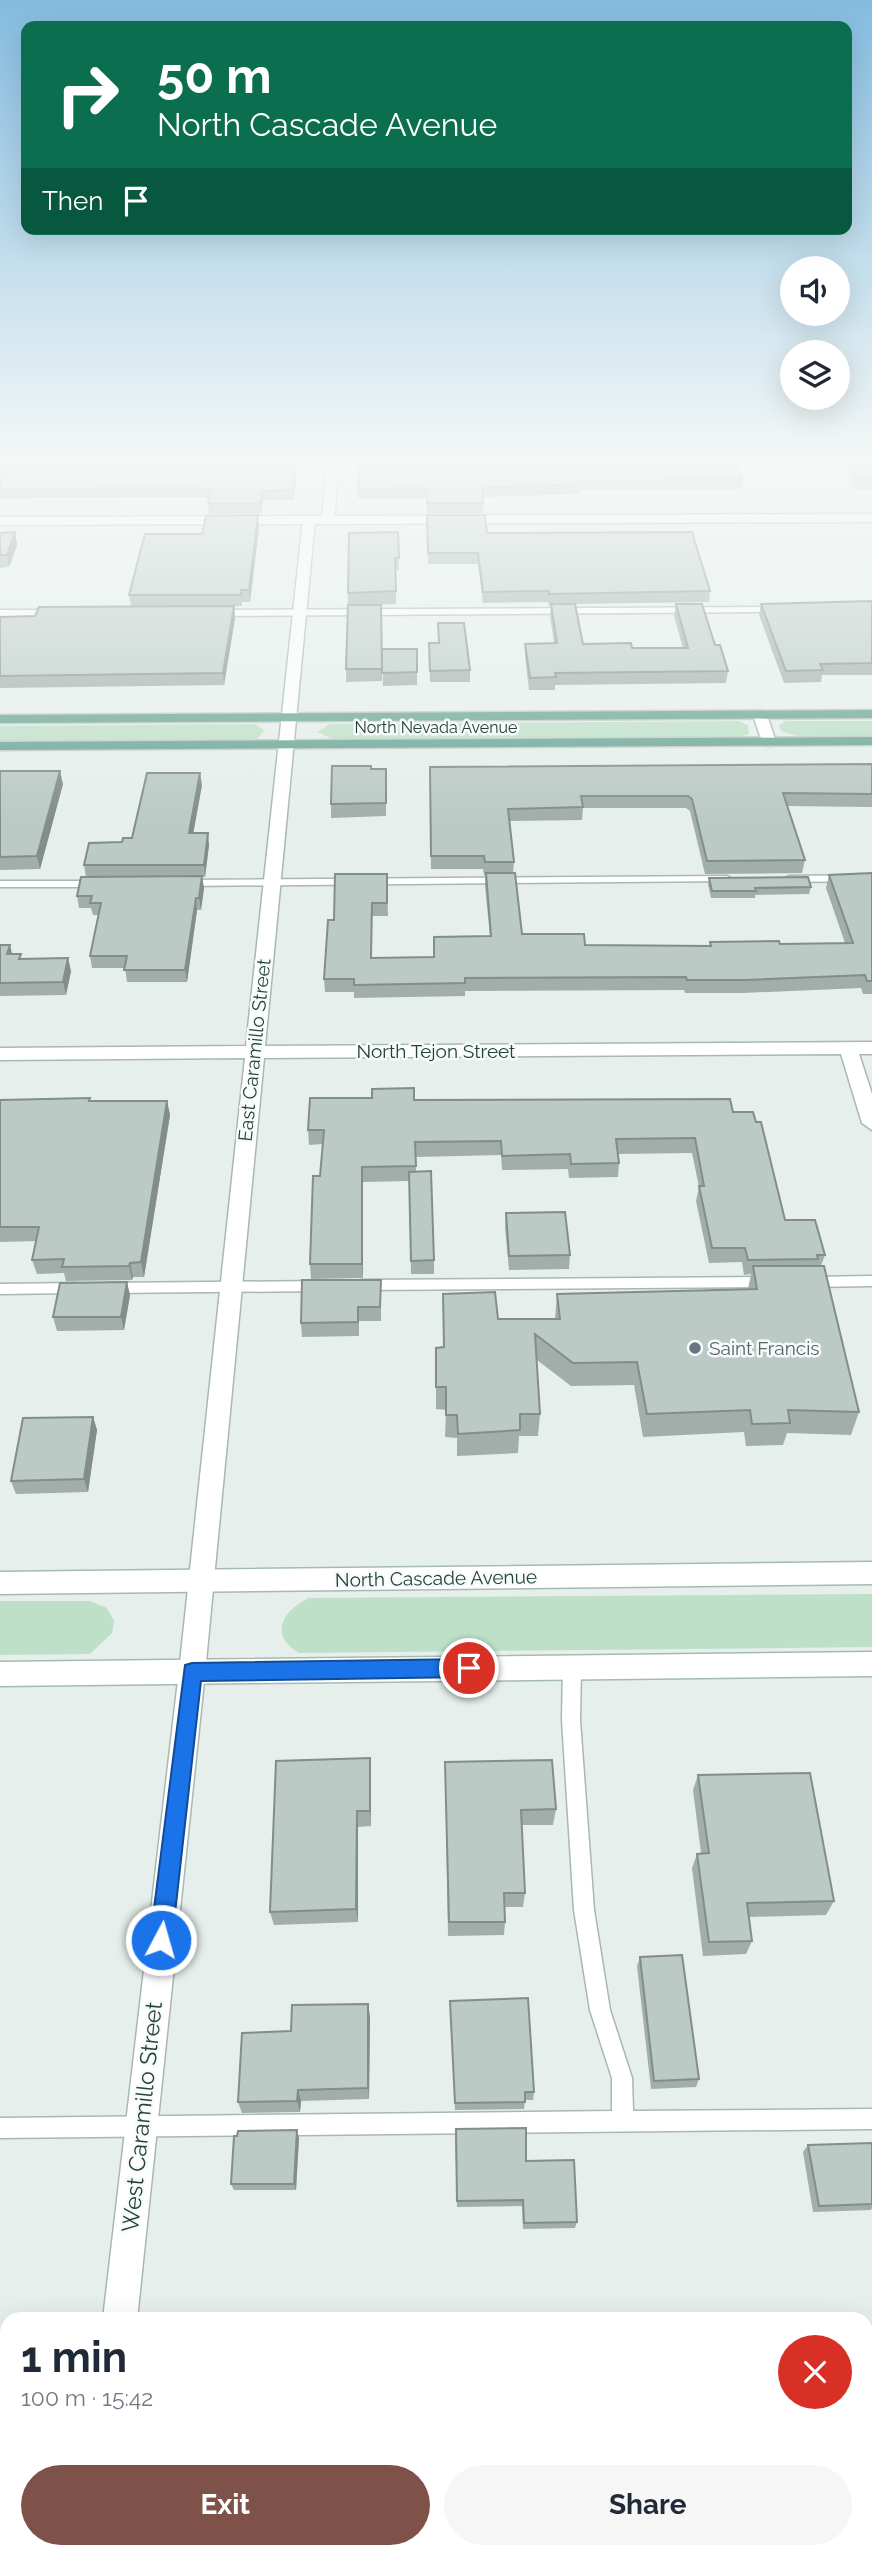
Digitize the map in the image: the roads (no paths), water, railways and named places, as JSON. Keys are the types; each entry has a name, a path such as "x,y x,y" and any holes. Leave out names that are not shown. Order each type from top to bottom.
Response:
{"main road":[{"name":"North Nevada Avenue","path":"0,719 872,714"},
{"name":"North Nevada Avenue","path":"0,746 872,741"}],"street":[{"name":"East Caramillo Street","path":"201,1581 302,582"},
{"path":"760,715 769,742"},
{"path":"848,1048 872,1123"},
{"name":"North Tejon Street","path":"0,1054 872,1048"},
{"name":"North Cascade Avenue","path":"0,1583 872,1573"},
{"name":"West Caramillo Street","path":"121,2312 201,1581"},
{"path":"0,1674 872,1664"}],"lane":[{"path":"204,613 790,610"},
{"path":"0,613 68,613"},
{"path":"775,879 872,878"},
{"path":"177,883 734,879"},
{"path":"0,884 109,884"},
{"path":"0,1289 872,1281"},
{"path":"572,1667 571,1720 584,1910 600,2010 622,2078 623,2122"},
{"path":"0,2128 872,2119"}],"place":[{"name":"Saint Francis","path":"695,1348"}]}
